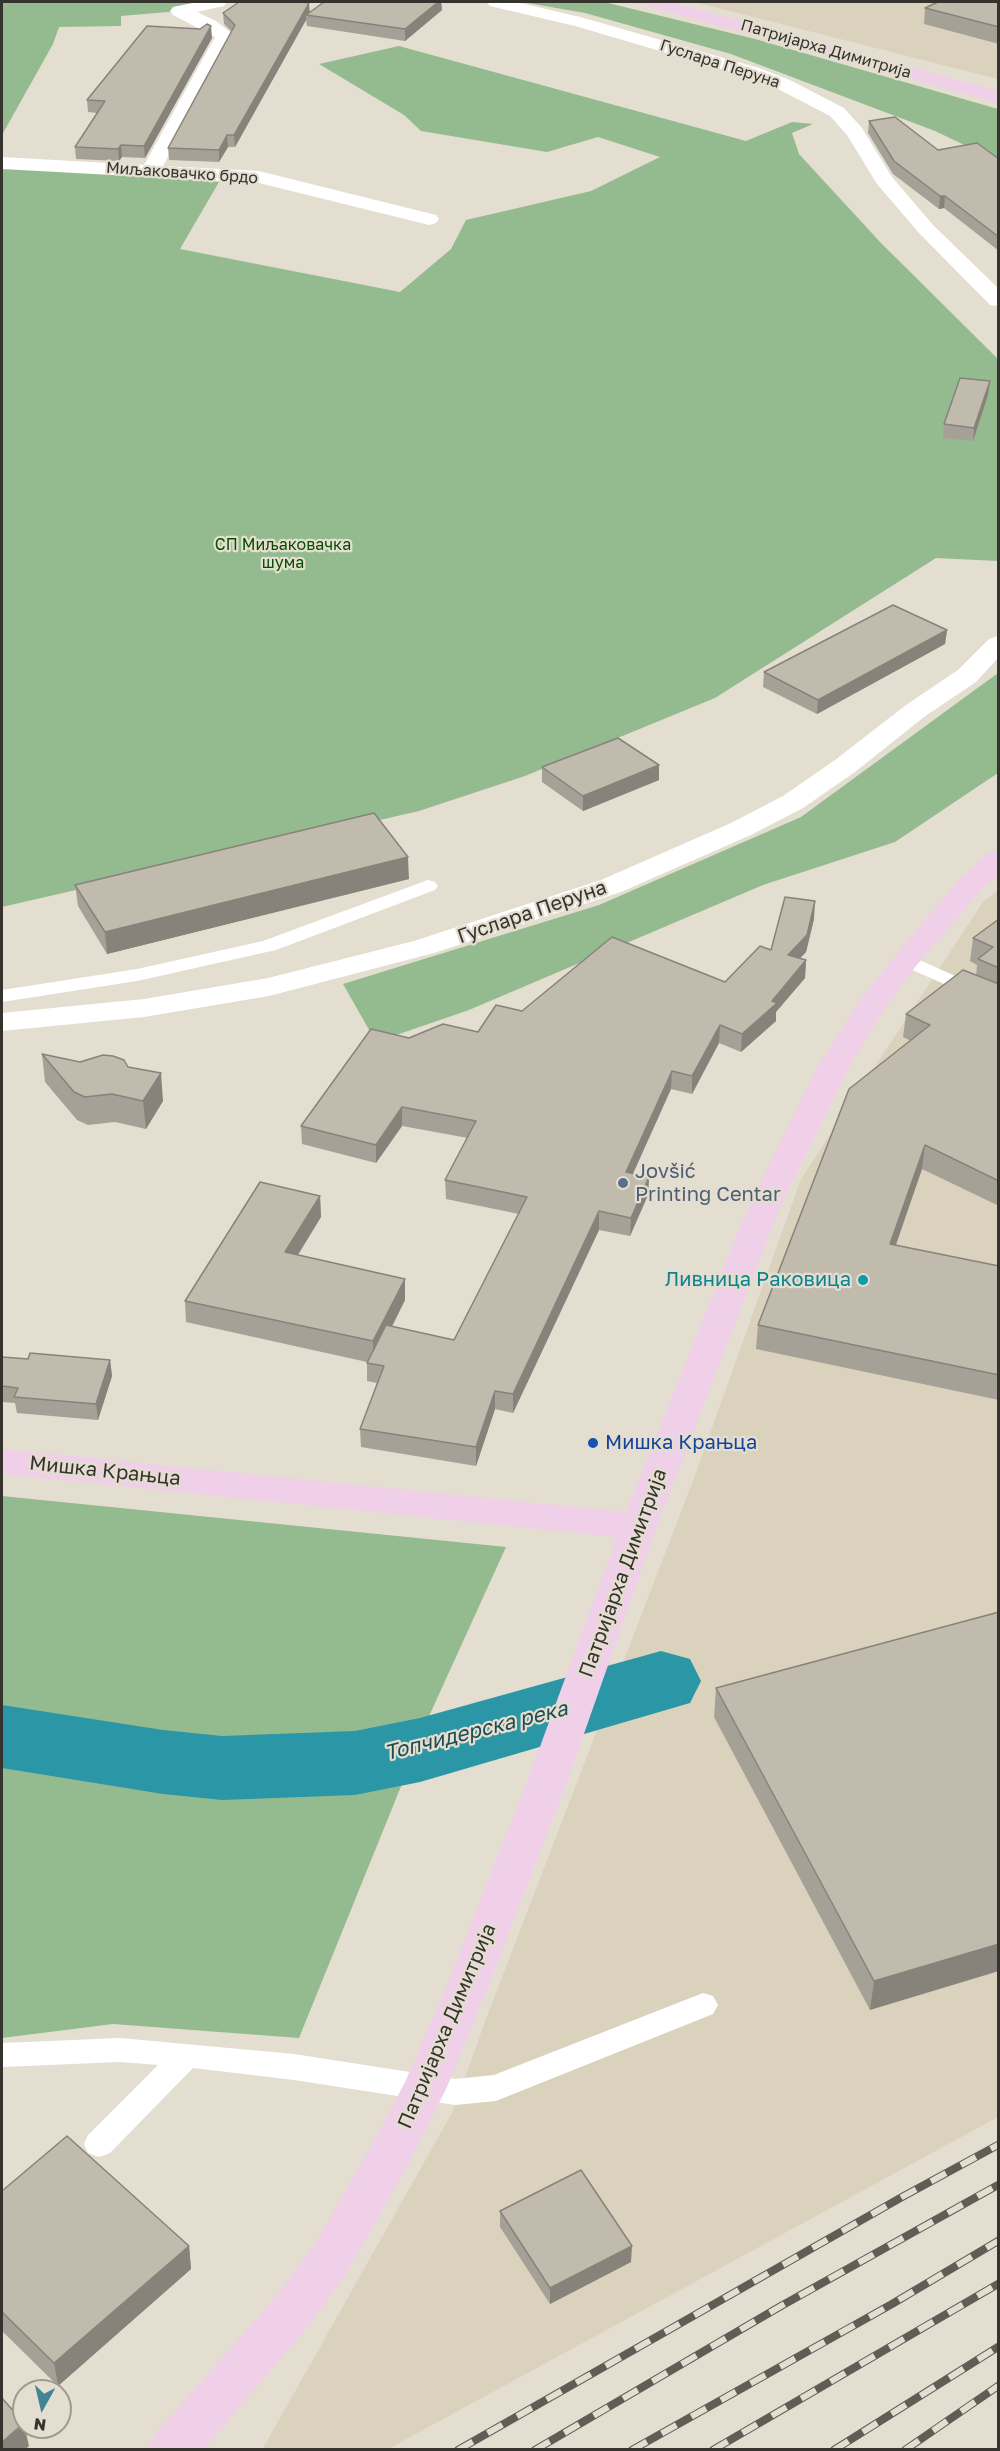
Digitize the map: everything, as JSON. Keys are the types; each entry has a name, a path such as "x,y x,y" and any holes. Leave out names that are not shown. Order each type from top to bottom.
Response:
{"main road":[{"name":"Патријарха Димитрија","path":"653,2 999,97"},
{"name":"Патријарха Димитрија","path":"172,2450 281,2325 332,2258 391,2152 424,2087 468,1985 547,1782 639,1526 762,1212 833,1068 872,1005 906,960 971,884 999,859"},
{"name":"Мишка Крањца","path":"2,1461 639,1526"}],"street":[{"path":"151,170 225,35 179,10 218,2"},
{"name":"Гуслара Перуна","path":"496,2 580,22 752,72 783,84 837,112 855,132 891,188 926,229 999,300"},
{"name":"Миљаковачко брдо","path":"2,163 259,177 429,219"},
{"name":"Гуслара Перуна","path":"2,1022 144,1008 269,987 446,941 610,886 741,829 793,802 845,766 915,711 967,676 999,644"}],"lane":[{"path":"2,996 136,975 269,946 428,886"},
{"path":"906,960 999,1002"},
{"path":"2,2055 120,2050 187,2055 294,2067 455,2092 496,2088 703,2005"},
{"path":"99,2144 187,2055"}],"shaded area":[{"path":"694,2 998,2 998,79"},
{"path":"998,890 998,2117 388,2449 262,2450 453,2111 486,2019 694,1478 801,1179 983,902"}],"green space":[{"path":"2,2 205,2 179,11 121,16 121,26 59,27 53,44 2,135"},
{"path":"522,2 604,2 755,39 998,109 998,161 935,131 731,54 585,13"},
{"name":"СП Миљаковачка шума","path":"399,46 746,141 792,122 813,124 792,133 799,154 881,243 998,359 998,561 936,558 715,698 525,776 419,811 2,907 2,161 219,182 180,249 400,292 451,249 466,220 591,191 660,157 598,137 547,152 421,131 404,115 319,64"},
{"path":"998,673 998,773 895,842 763,885 469,1010 376,1042 343,984 599,905 801,817"},
{"path":"2,1496 506,1547 420,1736 353,1750 279,1757 220,1757 2,1725"},
{"path":"2,1747 156,1771 289,1779 406,1774 299,2038 113,2024 2,2038"}],"building":[{"path":"239,2 309,3 234,135 227,135 219,150 168,148 235,25 223,13"},
{"path":"324,2 438,2 405,29 306,15"},
{"path":"938,2 999,2 999,27 925,8"},
{"path":"207,24 211,26 144,146 121,145 118,149 75,147 105,101 87,100 147,26 200,29"},
{"path":"895,117 938,150 977,143 999,159 999,237 894,161 869,121"},
{"path":"960,378 990,381 974,428 944,424"},
{"path":"893,605 947,630 818,700 764,672"},
{"path":"618,738 659,765 583,796 542,767"},
{"path":"374,813 408,857 105,932 75,885"},
{"path":"785,897 815,901 807,935 788,955 806,960 772,1001 777,1003 742,1034 720,1025 692,1076 672,1071 626,1172 649,1177 631,1218 599,1211 513,1394 495,1391 476,1447 360,1429 384,1366 367,1363 386,1325 454,1340 527,1197 445,1180 476,1121 402,1107 376,1145 301,1126 371,1029 409,1038 443,1024 478,1032 496,1005 522,1011 612,937 725,982 760,946 771,950"},
{"path":"999,919 999,968 978,959 993,947 973,938"},
{"path":"963,970 999,984 999,1181 925,1145 890,1244 999,1266 999,1375 758,1325 849,1089 930,1025 906,1014"},
{"path":"42,1054 80,1062 103,1055 113,1056 124,1060 128,1067 161,1073 143,1101 112,1094 85,1097 74,1092"},
{"path":"260,1182 320,1196 285,1252 405,1279 373,1341 185,1301"},
{"path":"30,1353 110,1360 96,1404 14,1397 18,1388 2,1386 2,1357 28,1359"},
{"path":"999,1612 999,1944 874,1981 716,1688"},
{"path":"67,2136 189,2246 54,2363 2,2312 2,2191"},
{"path":"581,2170 632,2246 550,2288 500,2211"},
{"path":"2,2398 12,2409 12,2433 2,2442"}],"waterway":[{"name":"Топчидерска река","path":"2,1737 163,1762 222,1768 355,1763 420,1750 661,1681"}],"railway":[{"path":"458,2450 902,2197 998,2145"},
{"path":"535,2450 781,2306 998,2185"},
{"path":"632,2450 892,2304 998,2241"},
{"path":"713,2450 998,2284"},
{"path":"834,2450 998,2347"},
{"path":"905,2450 998,2386"}],"place":[{"name":"Jovšić Printing Centar","path":"623,1183"},
{"name":"Ливница Раковица","path":"863,1280"},
{"name":"Мишка Крањца","path":"593,1443"}]}
